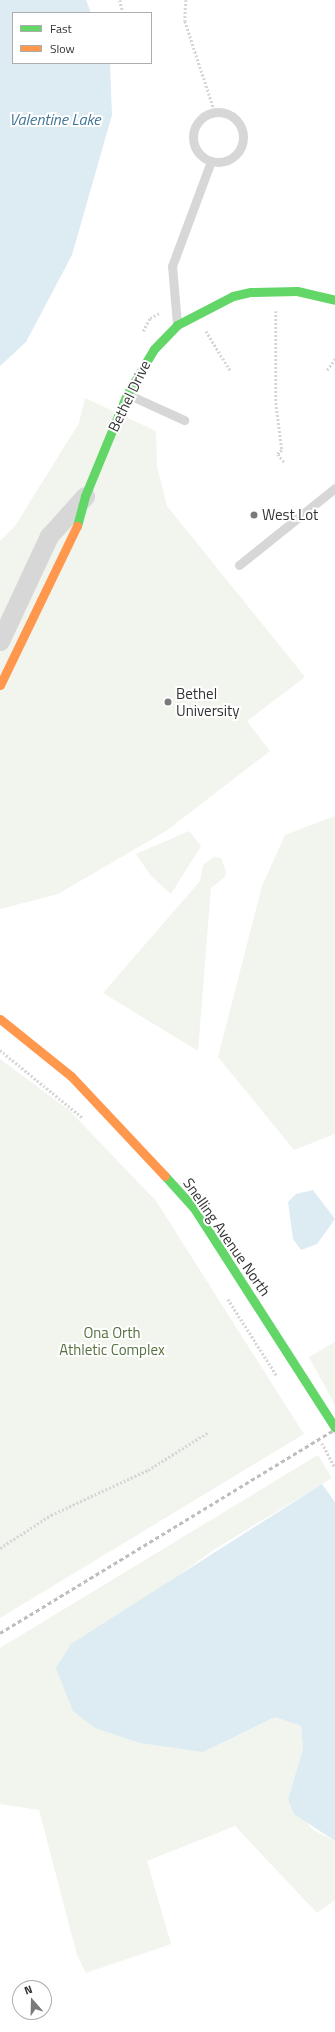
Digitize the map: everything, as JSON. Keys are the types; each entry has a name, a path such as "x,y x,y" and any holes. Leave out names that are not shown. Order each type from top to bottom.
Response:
{"street":[{"name":"Bethel Drive","path":"0,685 76,530 85,496 127,394 154,348 177,325 234,296 276,290 298,291 335,300"},
{"name":"Bethel Drive","path":"0,641 49,536 85,496"},
{"name":"Snelling Avenue North","path":"0,1019 71,1076 175,1185 235,1269 335,1428"}],"lane":[{"path":"215,112 233,117 243,132 243,142 230,159 211,161 201,155 193,135 197,124 215,112"},
{"path":"177,325 172,266 211,161"},
{"path":"127,394 184,420"},
{"path":"239,566 335,488"}],"path":[{"path":"120,0 123,12"},
{"path":"186,0 186,21 215,112"},
{"path":"276,290 276,403 282,450 278,454 284,462"},
{"path":"203,326 230,370"},
{"path":"327,370 335,359"},
{"path":"0,1050 87,1121"},
{"path":"227,1295 281,1383"},
{"path":"0,1548 51,1515 148,1470 206,1433"},
{"path":"319,1438 335,1467"}],"green space":[{"path":"85,398 156,431 157,466 167,506 305,677 247,721 270,751 166,831 58,894 0,909 0,541 15,526 79,423"},
{"path":"335,816 335,1134 294,1150 218,1057 262,886 285,835"},
{"path":"189,831 201,846 171,894 151,876 136,854"},
{"path":"214,857 221,858 226,871 225,877 211,888 198,1051 103,993 200,881 203,865"},
{"name":"Ona Orth Athletic Complex","path":"0,1059 69,1110 156,1201 304,1434 0,1618"},
{"path":"335,1342 335,1405 309,1357"},
{"path":"318,1455 332,1478 215,1549 147,1598 203,1752 275,1717 301,1726 303,1749 288,1799 313,1830 335,1841 335,1900 317,1913 235,1826 147,1861 171,1944 86,1973 77,1955 39,1810 0,1804 0,1648"}],"water":[{"name":"Valentine Lake","path":"0,0 86,0 91,12 12,12 12,64 110,64 112,115 72,255 26,342 0,366"},
{"path":"313,1190 335,1219 317,1244 301,1250 293,1239 288,1202 296,1194"},
{"path":"322,1484 335,1502 335,1841 294,1814 288,1799 303,1749 301,1726 275,1717 203,1752 140,1743 95,1728 73,1711 56,1668 71,1644"}],"railway":[{"path":"0,1633 335,1429"}],"traffic: fast":[{"path":"77,526 85,496 127,394 154,349 177,325 233,296 251,292 297,291 335,300"},
{"path":"165,1176 194,1208 335,1428"}],"traffic: slow":[{"path":"0,685 77,526"},
{"path":"0,1019 71,1076 165,1176"}],"place":[{"name":"West Lot","path":"254,515"},
{"name":"Bethel University","path":"168,702"}]}
